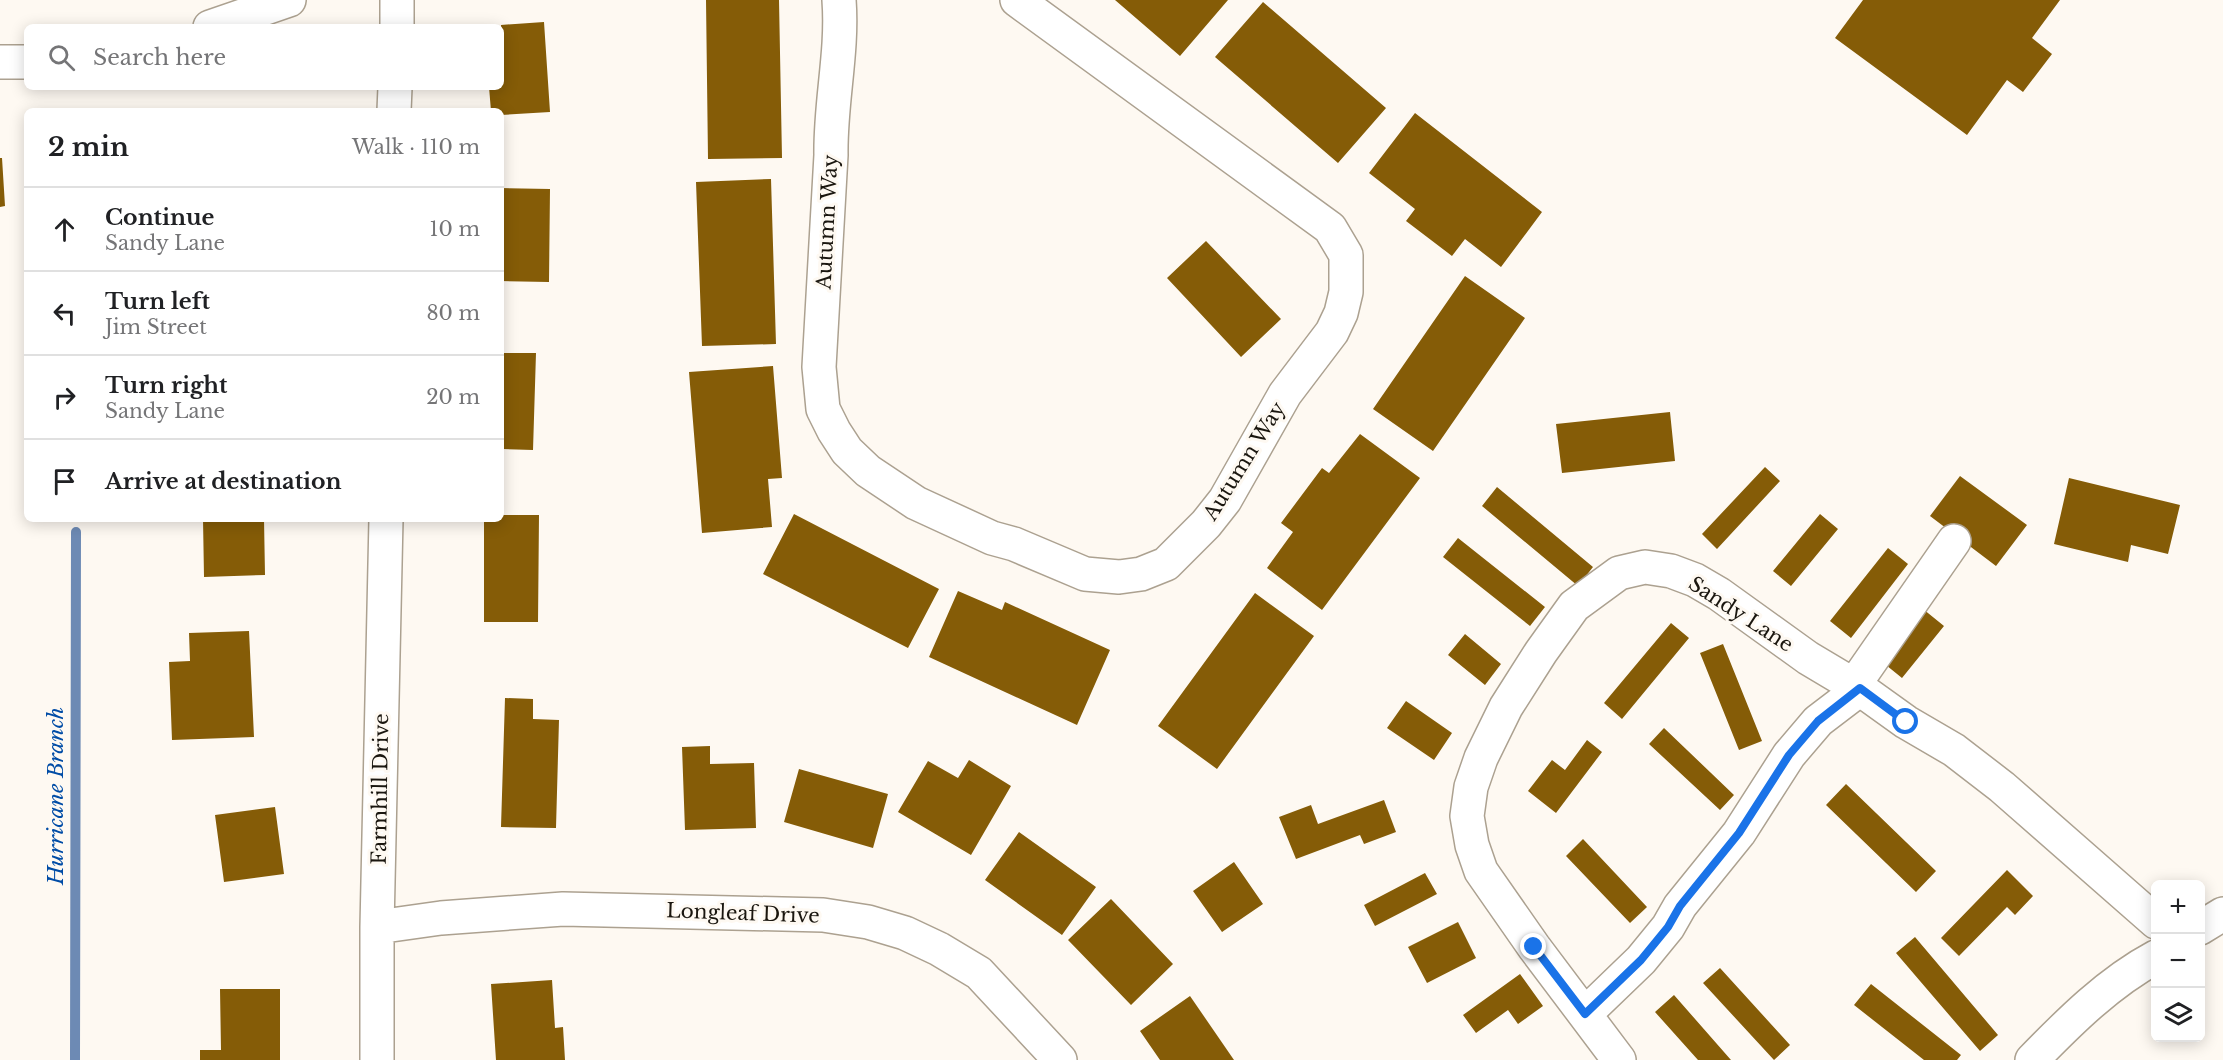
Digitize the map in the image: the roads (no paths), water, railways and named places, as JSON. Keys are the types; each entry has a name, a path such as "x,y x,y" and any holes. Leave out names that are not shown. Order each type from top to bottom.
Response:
{"street":[{"path":"219,24 289,0"},
{"path":"396,24 397,0"},
{"name":"Autumn Way","path":"839,0 841,27 830,128 831,155 819,367 824,409 834,431 847,451 868,471 916,503 992,538 1014,544 1084,573 1119,577 1141,574 1166,564 1206,524 1225,500 1285,394 1332,332 1341,313 1346,292 1346,255 1330,228 1017,0"},
{"path":"0,62 24,62"},
{"path":"394,108 395,90"},
{"name":"Farmhill Drive","path":"377,1060 377,927 386,522"},
{"path":"1585,1014 1641,960 1668,927 1680,906 1739,833 1789,755 1818,721 1857,687 1954,541"},
{"name":"Sandy Lane","path":"1619,1060 1534,947 1481,871 1472,844 1467,816 1470,787 1481,758 1506,707 1541,652 1575,606 1618,573 1645,567 1671,571 1695,580 1719,594 1808,658 1857,687 1906,722 1954,750 2002,788 2151,918"},
{"name":"Longleaf Drive","path":"377,927 441,918 563,909 823,915 868,922 905,933 939,949 979,973 1016,1010 1060,1060"},
{"path":"2205,925 2223,914"},
{"path":"2032,1060 2117,982 2151,960"}],"waterway":[{"name":"Hurricane Branch","path":"75,1060 76,532"}]}
